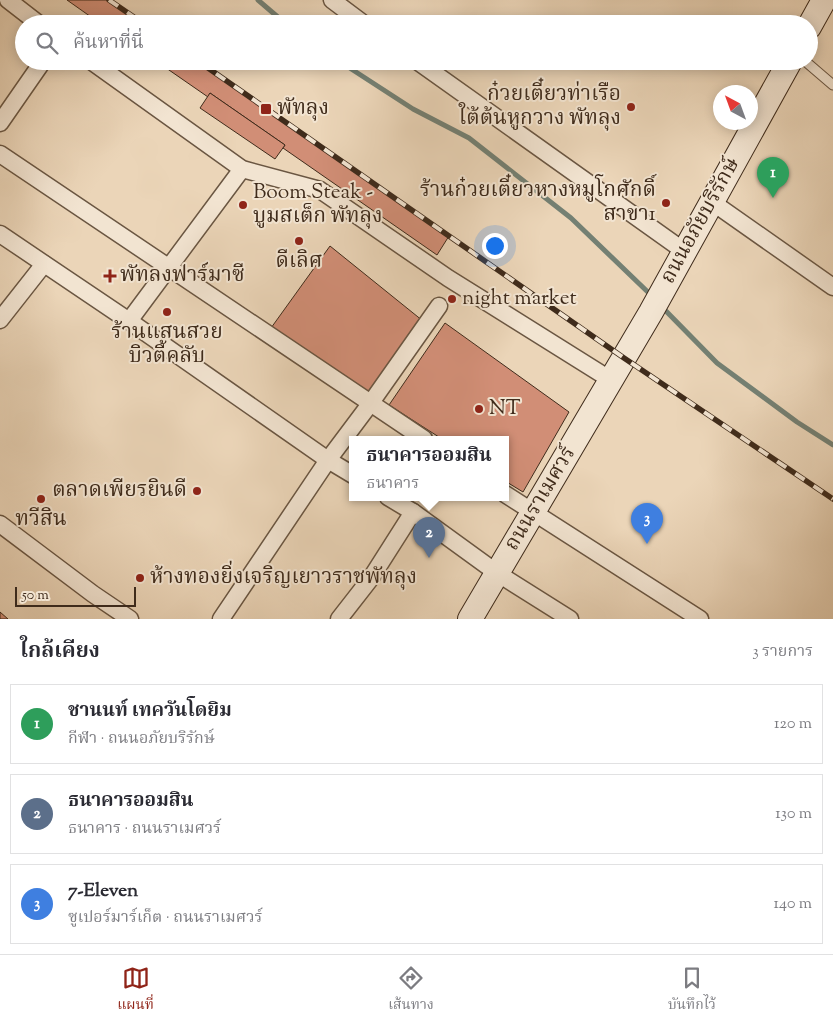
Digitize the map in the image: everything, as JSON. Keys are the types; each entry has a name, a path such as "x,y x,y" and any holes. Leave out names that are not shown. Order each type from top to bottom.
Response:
{"main road":[{"path":"816,15 824,0"},
{"name":"ถนนอภัยบริรักษ์","path":"612,380 785,70"},
{"name":"ถนนราเมศวร์","path":"470,619 612,380"}],"street":[{"path":"8,0 27,15"},
{"path":"332,0 352,15"},
{"path":"0,122 37,70"},
{"path":"104,70 242,169 320,190 448,278 612,380"},
{"path":"429,70 684,251"},
{"path":"0,154 419,436"},
{"path":"129,321 242,169"},
{"path":"712,202 833,287"},
{"path":"0,234 349,473"},
{"path":"0,320 44,264"},
{"path":"221,619 328,460 439,306"},
{"path":"509,497 700,619"},
{"path":"394,501 497,573 570,619"},
{"path":"339,619 371,578 412,512"},
{"path":"0,524 93,594 130,619"}],"lane":[{"path":"816,70 833,84"}],"building":[{"path":"67,0 109,0 130,15 88,15"},
{"path":"169,70 210,70 449,236 437,255 283,148 285,145 210,93 208,97"},
{"path":"210,93 285,145 275,159 200,108"},
{"path":"330,246 423,321 370,394 271,328"},
{"name":"NT","path":"445,323 569,412 523,492 509,483 509,436 437,436 389,405"},
{"path":"0,612 8,619 0,619"}],"waterway":[{"path":"258,0 276,15"},
{"path":"353,70 413,109 469,138 571,218 653,297"},
{"path":"662,307 717,363 797,422 833,445"}],"railway":[{"path":"109,0 131,15"},
{"path":"211,70 624,358 833,499"}],"place":[{"name":"ก๋วยเตี๋ยวท่าเรือ ใต้ต้นหูกวาง พัทลุง","path":"631,107"},
{"name":"พัทลุง","path":"266,109"},
{"name":"ชานนท์ เทควันโดยิม","path":"773,198"},
{"name":"ร้านก๋วยเตี๋ยวหางหมูโกศักดิ์ สาขา1","path":"666,203"},
{"name":"Boom Steak - บูมสเต็ก พัทลุง","path":"243,205"},
{"name":"ดีเลิศ","path":"299,241"},
{"name":"พัทลงฟาร์มาซี","path":"110,276"},
{"name":"night market","path":"452,299"},
{"name":"ร้านแสนสวย บิวตี้คลับ","path":"167,312"},
{"name":"NT","path":"479,409"},
{"name":"ตลาดเพียรยินดี","path":"197,491"},
{"name":"ทวีสิน","path":"41,499"},
{"name":"7-Eleven","path":"647,544"},
{"name":"ธนาคารออมสิน","path":"429,558"},
{"name":"ห้างทองยิ่งเจริญเยาวราชพัทลุง","path":"140,578"}]}
